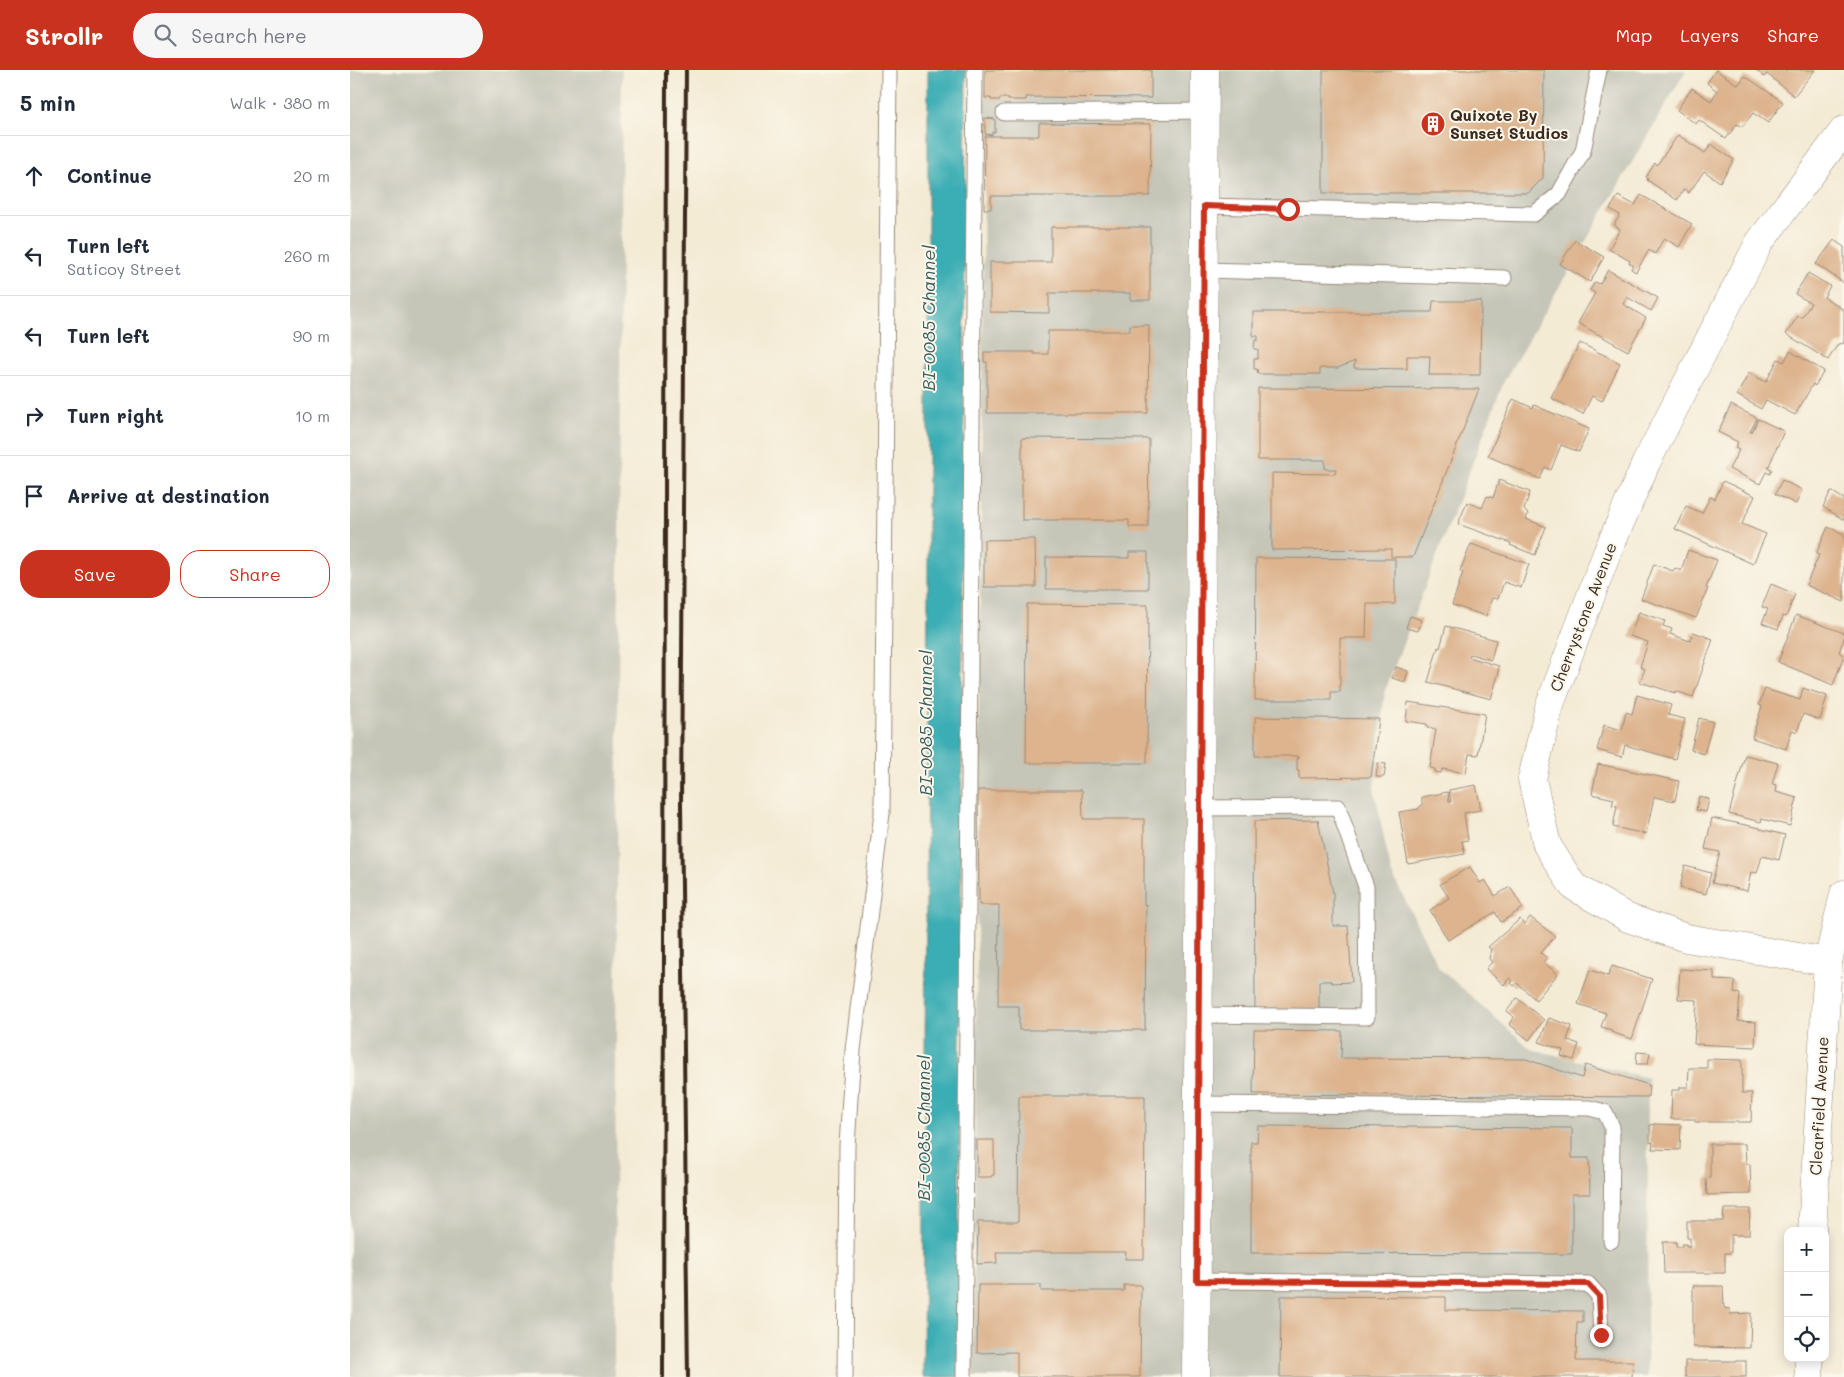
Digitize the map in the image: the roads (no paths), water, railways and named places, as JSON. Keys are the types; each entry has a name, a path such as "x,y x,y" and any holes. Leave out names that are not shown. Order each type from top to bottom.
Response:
{"street":[{"path":"1196,1377 1205,70"},
{"name":"Cherrystone Avenue","path":"1828,962 1686,938 1628,918 1573,886 1547,846 1532,779 1549,707 1607,553 1646,463 1759,242 1844,130"},
{"name":"Clearfield Avenue","path":"1812,1227 1828,962 1844,894"},
{"path":"1809,1377 1810,1362"}],"lane":[{"path":"845,1377 847,1146 853,1050 882,813 889,70"},
{"path":"964,1377 975,70"},
{"path":"1204,206 1534,214 1559,194 1583,150 1599,70"},
{"path":"1004,113 1205,111"},
{"path":"1204,270 1504,278"},
{"path":"1199,1015 1366,1017 1366,887 1338,807 1200,808"},
{"path":"1198,1104 1589,1108 1605,1112 1612,1128 1610,1241"},
{"path":"1197,1281 1588,1284 1599,1296 1601,1335"}],"water":[{"name":"BI-0085 Channel","path":"928,70 966,70 958,1377 923,1377 928,594"}],"railway":[{"path":"663,1377 666,70"},
{"path":"686,70 681,805 688,1377"}],"place":[{"name":"Quixote By Sunset Studios","path":"1433,124"}]}
